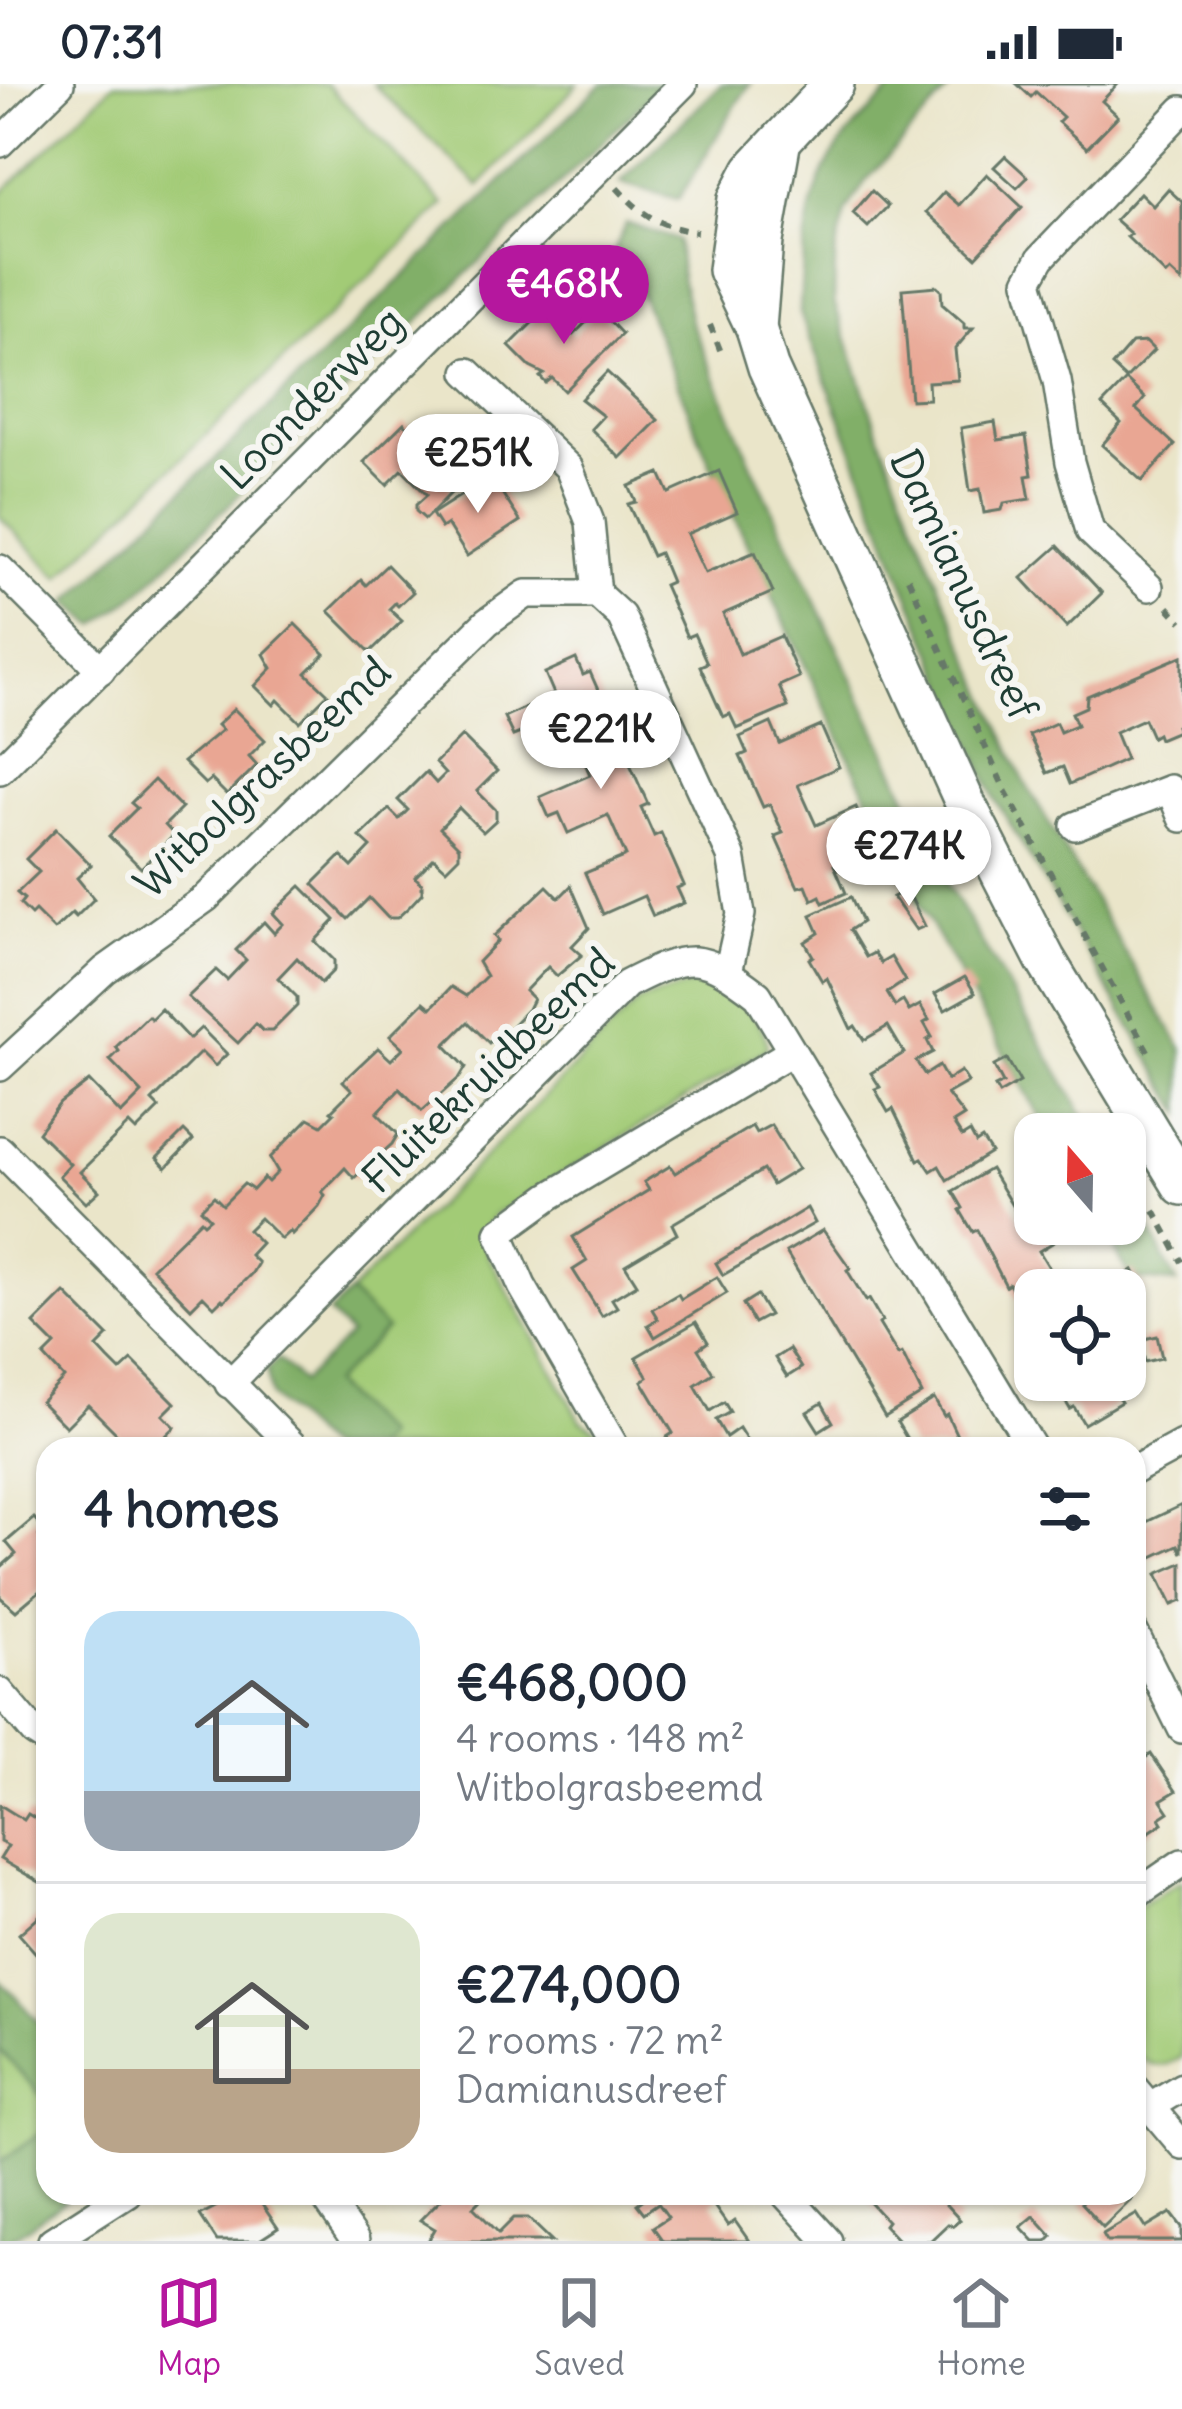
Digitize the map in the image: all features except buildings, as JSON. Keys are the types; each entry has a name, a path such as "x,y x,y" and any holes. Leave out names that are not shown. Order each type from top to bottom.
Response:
{"street":[{"path":"0,143 60,84"},
{"name":"Loonderweg","path":"0,770 683,84"},
{"name":"Damianusdreef","path":"834,84 780,146 752,170 738,199 728,271 967,807 1045,959 1182,1185"},
{"path":"1149,587 1090,531 1070,462 1057,381 1028,281 1041,258 1182,110"},
{"name":"Damianusdreef","path":"756,328 763,241 780,146"},
{"path":"468,371 569,468 590,522 597,594 621,616 731,856 741,914 728,972 758,995 1026,1437"},
{"path":"0,569 101,670"},
{"name":"Witbolgrasbeemd","path":"0,1067 105,970 206,898 487,622 526,595 597,594"},
{"path":"1075,826 1170,789 1182,818"},
{"name":"Fluitekruidbeemd","path":"229,1384 627,984 669,963 707,960 728,972"},
{"path":"609,1437 522,1286 499,1233 550,1196 791,1052"},
{"path":"0,1150 284,1437"},
{"path":"1146,1464 1182,1444"},
{"path":"1146,1656 1182,1730"},
{"path":"0,1692 36,1733"},
{"path":"1146,1888 1182,1863"},
{"path":"1146,2095 1182,2087"},
{"path":"1146,2100 1182,2145"},
{"path":"52,2241 108,2205"},
{"path":"330,2205 355,2241"},
{"path":"795,2205 828,2241"}],"path":[{"path":"598,167 643,215 668,228 732,239"},
{"name":"Damianusdreef","path":"906,574 1005,790 1149,1053"}],"green space":[{"path":"114,84 326,84 444,205 59,577 0,517 0,195"},
{"path":"373,84 578,84 479,186"},
{"path":"602,84 662,84 137,594 96,625 68,602"},
{"path":"722,84 750,84 678,199 620,183"},
{"path":"897,84 954,84 865,182 846,212 835,255 834,302 876,426 1023,779 1182,1049 1182,1113 994,797 904,583 800,313 807,231 824,172 847,136"},
{"path":"626,223 678,240 691,322 754,470 948,885 1083,1113 1038,1113 918,902 718,483 633,275 611,260"},
{"path":"698,983 734,999 753,1014 767,1049 494,1215 484,1231 488,1256 581,1421 601,1437 384,1437 332,1384 386,1329 350,1293 639,1001"},
{"path":"1146,1223 1177,1283 1146,1280 1146,1269 1126,1269 1112,1245 1146,1245"},
{"path":"350,1293 386,1329 332,1384 384,1437 314,1437 271,1396 267,1370 278,1359 302,1382 350,1335 329,1313"},
{"path":"1182,1880 1182,2057 1168,2064 1146,2061 1146,1902"},
{"path":"0,1980 36,2020 36,2090 0,2050"},
{"path":"0,2050 36,2090 36,2136 0,2162"},
{"path":"36,2136 36,2205 59,2205 8,2241 0,2241 0,2162"}]}
